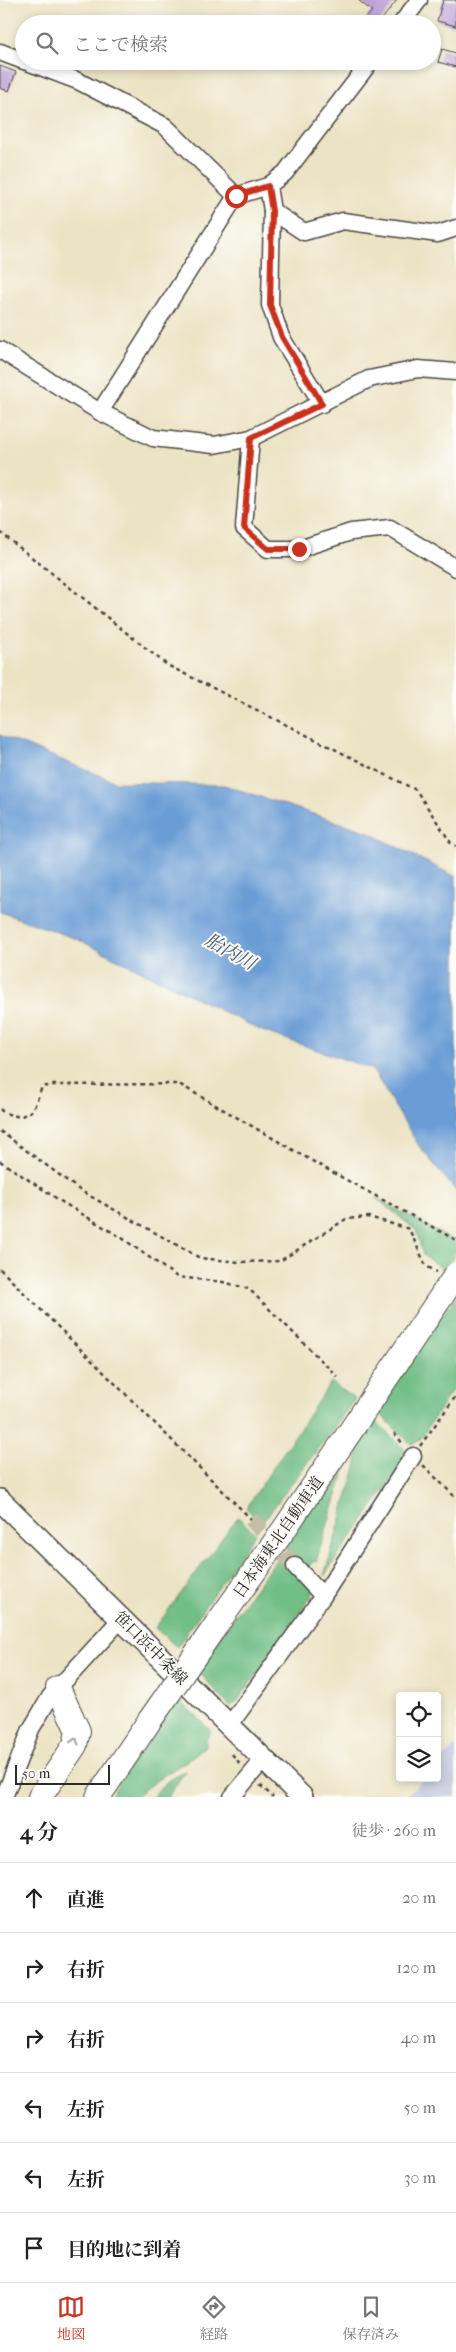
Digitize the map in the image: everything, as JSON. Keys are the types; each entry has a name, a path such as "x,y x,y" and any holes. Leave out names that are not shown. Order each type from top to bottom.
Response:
{"highway":[{"name":"日本海東北自動車道","path":"98,1797 285,1528 447,1281"},
{"path":"40,1797 75,1745 78,1730 58,1688"}],"main road":[{"name":"笹口浜中条線","path":"0,1500 302,1797"}],"street":[{"path":"408,15 419,0"},
{"path":"0,52 15,57"},
{"path":"49,70 78,81 165,126 236,196"},
{"path":"100,412 236,196 268,186 285,173 364,70"},
{"path":"268,186 272,211 270,305 282,337 322,404"},
{"path":"272,211 304,232 343,221 438,234 456,228"},
{"path":"0,350 100,412 153,438 214,445 251,438 369,379 418,369 456,372"},
{"path":"251,438 244,528 268,549 299,549 351,532 390,528 456,568"},
{"path":"229,1726 323,1596 413,1456"},
{"path":"295,1566 323,1596"},
{"path":"4,1797 31,1729 58,1688 122,1618"},
{"path":"232,1797 264,1759"}],"path":[{"path":"0,532 167,665 416,790 451,843 456,846"},
{"path":"0,1109 4,1113 20,1117 33,1110 42,1087 54,1085 179,1084 321,1166 456,1240"},
{"path":"0,1131 81,1191 200,1258 239,1262 280,1261 346,1219 369,1217 409,1229 426,1266 447,1281"},
{"path":"0,1161 62,1202 122,1238 177,1277 223,1282 249,1289 338,1377"},
{"path":"0,1269 251,1519"},
{"path":"456,1396 413,1456 456,1498"}],"shaded area":[{"path":"456,1746 456,1797 405,1797 420,1782 441,1782 441,1761"}],"green space":[{"path":"376,1198 456,1242 456,1252 444,1270 423,1255 416,1230"},
{"path":"456,1296 456,1384 419,1441 411,1444 376,1410"},
{"path":"331,1382 355,1399 262,1523 246,1508"},
{"path":"373,1418 404,1449 406,1460 324,1576 357,1464 358,1438"},
{"path":"345,1455 349,1457 316,1562 313,1561 306,1571 285,1548"},
{"path":"238,1517 255,1533 177,1647 155,1628"},
{"path":"278,1557 313,1590 312,1595 237,1702 230,1707 196,1669"},
{"path":"173,1697 180,1701 211,1731 206,1740 206,1745 136,1797 110,1797"},
{"path":"185,1771 168,1797 152,1797 165,1783"}],"water":[{"name":"胎内川","path":"0,735 116,782 224,785 366,831 456,877 456,1191 419,1146 372,1069 262,1031 77,939 0,912"}],"building":[{"path":"358,0 397,0 385,15 369,15 372,11"},
{"path":"443,0 456,0 456,26 441,22 441,15 439,15"},
{"path":"442,49 456,53 456,67 441,63"},
{"path":"0,66 16,72 9,91 0,88"}],"tunnel":[{"path":"251,1519 295,1566"}],"route":[{"path":"236,196 268,186 272,211 270,305 282,337 322,404 251,438 244,528 268,549 299,549"}]}
